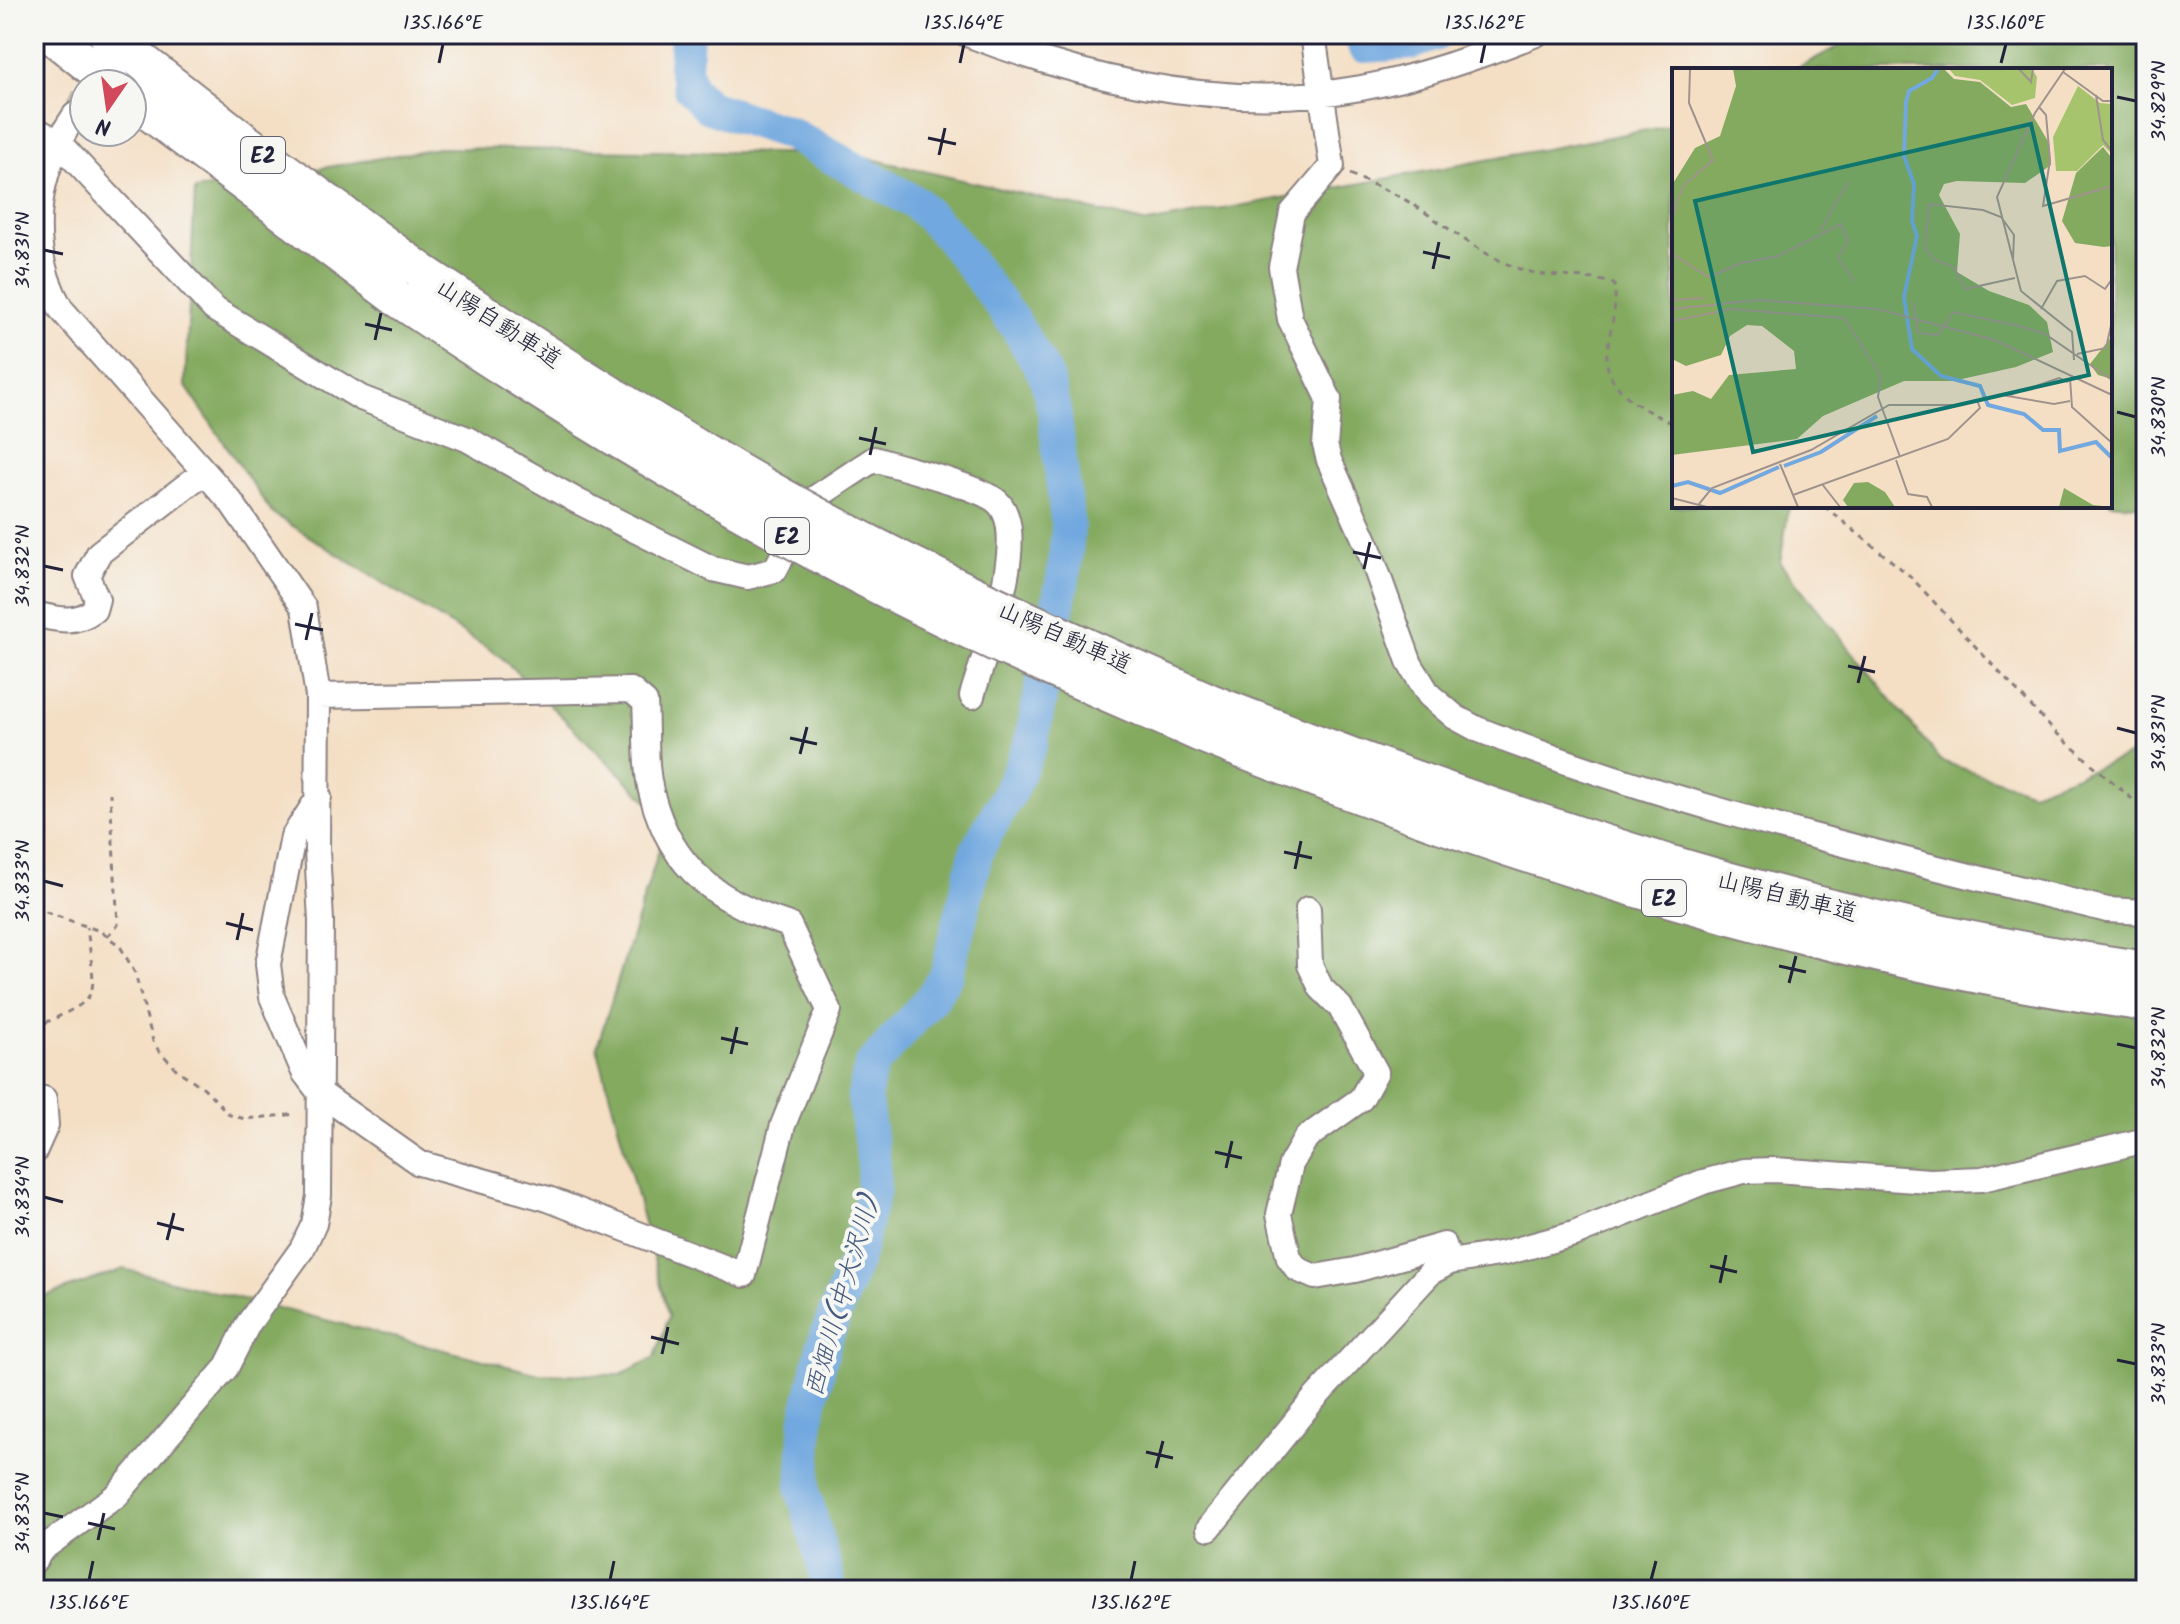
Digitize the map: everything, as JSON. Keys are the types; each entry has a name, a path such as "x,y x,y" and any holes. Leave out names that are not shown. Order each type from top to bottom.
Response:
{"highway":[{"path":"50,34 93,68"},
{"name":"山陽自動車道","path":"107,34 244,141 422,272 558,362 783,497 995,605 1205,718 1389,809 1537,860 1725,916 1919,964 2045,989 2146,1003"},
{"name":"山陽自動車道","path":"148,111 397,298 513,376 771,528 982,636 1205,718 1387,771 1549,828 1733,883 2054,957 2146,970"},
{"path":"2054,957 2146,962"}],"street":[{"path":"967,34 1067,70 1212,94 1273,97 1319,94 1416,75 1536,34"},
{"path":"1313,34 1319,94 1332,166 1292,213 1281,267 1283,289 1290,319 1329,399 1325,445 1329,460 1368,547 1410,664 1429,695 1455,717 1477,729 1661,793 1838,843 2107,910 2146,912"},
{"path":"34,1561 42,1549 117,1495 226,1368 248,1324 302,1249 314,1224 319,1196 318,696 304,608 283,573 204,472 61,309 48,287 40,258 37,223 45,143 68,122"},
{"path":"34,129 214,309 361,398 467,439 577,501 713,569 748,577 775,570 812,500 874,459 994,498 1010,520 1012,551 972,696"},
{"path":"34,614 69,621 84,618 94,610 97,599 87,576 99,553 204,472"},
{"path":"318,696 631,690 645,702 652,795 676,852 706,888 744,910 789,925 829,1010 783,1125 744,1275 548,1199 419,1163 320,1103 272,997 268,964 293,837 319,797"},
{"path":"1308,909 1310,965 1321,988 1340,1007 1376,1072 1361,1099 1306,1138 1291,1164 1279,1214 1289,1258 1297,1269 1315,1277 1355,1270 1444,1245 1450,1262"},
{"path":"34,1097 44,1099 46,1125 34,1152"},
{"path":"1209,1528 1313,1400 1431,1272 1450,1262 1505,1253 1574,1234 1703,1182 1744,1171 1775,1170 1930,1181 1982,1179 2146,1140"}],"path":[{"path":"1332,166 1413,204 1480,250 1517,269 1544,275 1596,278 1614,284 1617,300 1606,356 1612,382 1649,413 1672,423"},
{"path":"1826,508 1910,576 2054,731 2146,811"},
{"path":"107,936 118,925 110,793"},
{"path":"34,908 87,926 120,946 135,973 154,1045 177,1070 204,1088 230,1115 245,1119 320,1103"},
{"path":"34,1028 86,1003 94,988 87,926"}],"green space":[{"path":"1863,34 2146,34 2146,506 2112,503 2112,68 1797,68"},
{"path":"1672,125 1672,508 1789,508 1780,563 1941,761 2032,792 2146,749 2146,1590 34,1590 34,1300 124,1269 539,1374 621,1375 655,1357 669,1316 597,1047 668,821 500,656 272,513 185,385 195,190 438,148 850,154 1148,223"}],"waterway":[{"name":"西畑川(中大沢川)","path":"687,34 685,69 690,88 709,107 789,133 916,203 950,237 1015,324 1045,374 1054,410 1068,527 1064,573 1031,743 1010,791 977,850 947,973 933,996 871,1066 864,1096 874,1164 873,1193 857,1256 824,1343 807,1418 803,1490 827,1577 827,1590"},
{"path":"1364,46 1411,43 1436,34"}]}
